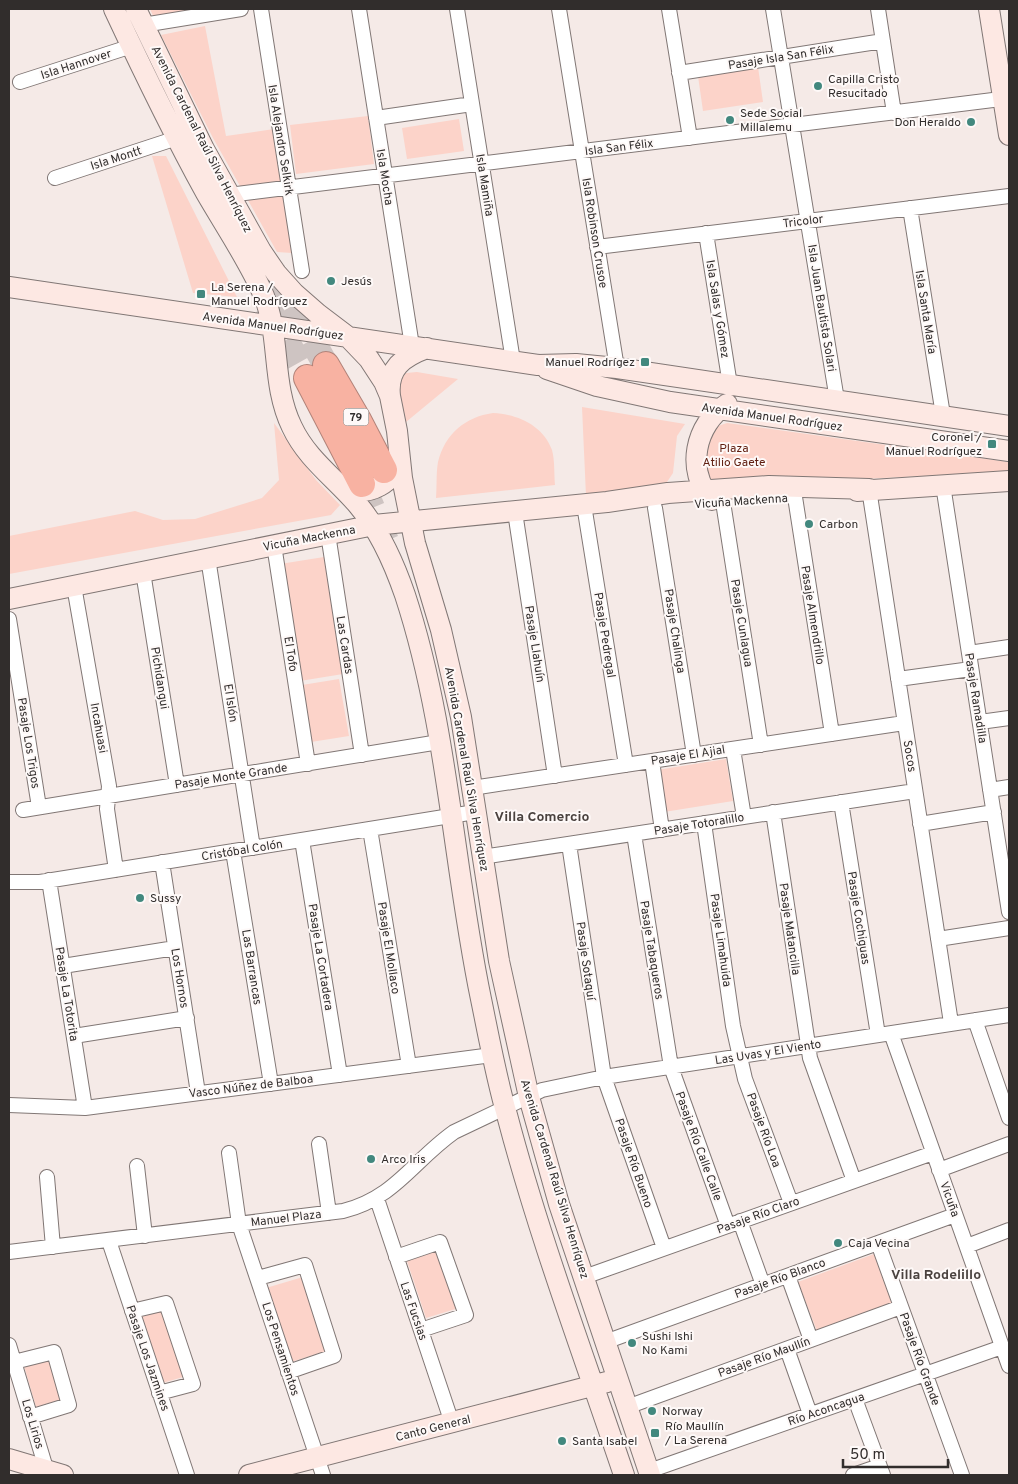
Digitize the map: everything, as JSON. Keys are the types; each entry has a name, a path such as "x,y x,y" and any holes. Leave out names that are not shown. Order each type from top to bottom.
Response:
{"highway":[{"name":"79","path":"353,486 317,372 392,464"}],"main road":[{"name":"Avenida Cardenal Raúl Silva Henríquez","path":"114,9 177,138 258,285 266,303 271,325 279,388 288,417 298,438 312,458 353,486 389,555 405,597 423,661 439,742 472,956 505,1108 535,1210 624,1475"},
{"path":"989,9 1006,99 1009,135"},
{"name":"Avenida Cardenal Raúl Silva Henríquez","path":"140,17 204,150 251,235 280,277 306,304 347,336 374,366 390,396 396,424 392,464 452,673 461,717 499,960 529,1097 560,1204 650,1473"},
{"name":"Avenida Manuel Rodríguez","path":"9,287 538,365 576,364 617,368 1009,426"},
{"path":"390,396 390,380 396,367 419,347"},
{"name":"Avenida Manuel Rodríguez","path":"538,365 596,386 633,395 718,410 1009,452"},
{"path":"715,498 700,478 697,466 697,450 707,423 718,410 747,395 769,390"},
{"path":"353,486 363,491 382,485 392,477 392,464"},
{"path":"662,501 686,481 697,466"},
{"name":"Vicuña Mackenna","path":"9,599 374,525 614,502 635,497 662,501 795,497 868,489 1009,481"},
{"name":"Vicuña Mackenna","path":"715,498 788,486 868,489"},
{"name":"Canto General","path":"249,1475 320,1466 452,1423 618,1379"},
{"path":"9,1459 53,1474"}],"street":[{"path":"140,17 241,9"},
{"name":"Isla Alejandro Selkirk","path":"261,9 302,271"},
{"name":"Isla Mocha","path":"359,9 385,176 419,347"},
{"name":"Isla Mamiña","path":"457,9 513,361"},
{"name":"Isla Robinson Crusoe","path":"559,9 617,368"},
{"path":"669,9 690,138"},
{"name":"Isla Juan Bautista Solari","path":"773,9 836,400"},
{"path":"878,9 894,113"},
{"name":"Pasaje Isla San Félix","path":"679,74 883,41"},
{"name":"Isla Hannover","path":"20,82 132,46"},
{"name":"Isla San Félix","path":"229,195 1006,99"},
{"path":"376,118 472,104"},
{"name":"Isla Montt","path":"55,178 177,138"},
{"name":"Tricolor","path":"597,247 1009,196"},
{"name":"Isla Santa María","path":"910,208 943,415"},
{"name":"Isla Salas y Gómez","path":"706,233 730,384"},
{"name":"Pasaje Ramadilla","path":"943,485 990,790 1005,859 1009,912"},
{"name":"Socos","path":"868,489 951,1023"},
{"name":"Pasaje Almendrillo","path":"795,497 832,734"},
{"name":"Pasaje Cunlagua","path":"715,498 761,744"},
{"name":"Pasaje Chalinga","path":"662,501 694,755"},
{"name":"Pasaje Pedregal","path":"584,504 626,765"},
{"name":"Pasaje Llahuín","path":"515,512 556,776"},
{"name":"Las Cardas","path":"328,534 362,755"},
{"name":"El Tofo","path":"274,545 308,764"},
{"name":"El Islón","path":"208,558 253,848"},
{"name":"Pichidangui","path":"143,572 177,785"},
{"name":"Incahuasi","path":"74,586 109,786 107,809 116,870"},
{"name":"Pasaje Los Trigos","path":"9,619 39,807"},
{"path":"969,653 1009,647"},
{"path":"898,680 972,669"},
{"path":"980,722 1009,718"},
{"name":"Pasaje El Ajial","path":"472,788 904,723"},
{"name":"Pasaje Monte Grande","path":"23,810 439,742"},
{"path":"733,749 744,817"},
{"path":"652,761 662,830"},
{"path":"990,790 1009,787"},
{"name":"Pasaje Totoralillo","path":"482,857 915,790"},
{"name":"Pasaje Cochiguas","path":"841,802 884,1034"},
{"name":"Cristóbal Colón","path":"9,882 20,883 50,880 475,812"},
{"name":"Pasaje Matancilla","path":"773,812 808,1045"},
{"path":"920,824 994,812"},
{"name":"Pasaje Limahuida","path":"704,823 739,1056"},
{"name":"Pasaje El Mollaco","path":"370,829 408,1066"},
{"name":"Pasaje Tabaqueros","path":"634,834 671,1067"},
{"name":"Pasaje La Cortadera","path":"302,840 340,1075"},
{"name":"Pasaje Sotaquí","path":"569,844 604,1077"},
{"name":"Las Barrancas","path":"233,851 272,1084"},
{"name":"Los Hornos","path":"162,862 198,1093"},
{"name":"Pasaje La Totorita","path":"50,880 85,1108"},
{"path":"938,939 1009,928"},
{"path":"63,966 176,948"},
{"name":"Las Uvas y El Viento","path":"529,1097 542,1090 604,1077 1009,1014"},
{"path":"74,1036 187,1018"},
{"path":"975,1020 1009,1118"},
{"name":"Vicuña","path":"884,1034 940,1170 1009,1366"},
{"path":"808,1045 813,1070 854,1181"},
{"name":"Vasco Núñez de Balboa","path":"9,1105 85,1108 492,1055"},
{"name":"Pasaje Río Loa","path":"739,1056 745,1079 791,1203"},
{"name":"Pasaje Río Calle Calle","path":"671,1067 734,1223 763,1285"},
{"name":"Pasaje Río Bueno","path":"604,1077 664,1248"},
{"name":"Manuel Plaza","path":"9,1252 109,1241 355,1208 376,1199 400,1181 436,1146 454,1132 529,1097"},
{"path":"319,1144 328,1213"},
{"path":"940,1170 1009,1144"},
{"name":"Los Pensamientos","path":"230,1153 239,1224 320,1466"},
{"name":"Pasaje Río Claro","path":"584,1277 933,1153"},
{"path":"137,1166 145,1236"},
{"path":"48,1177 53,1247"},
{"name":"Las Fucsias","path":"376,1199 452,1423"},
{"name":"Pasaje Río Blanco","path":"605,1342 955,1215"},
{"path":"966,1246 1009,1230"},
{"name":"Pasaje Los Jazmines","path":"109,1241 187,1475"},
{"path":"396,1257 440,1242 466,1315 420,1330"},
{"name":"Pasaje Río Grande","path":"878,1243 962,1475"},
{"path":"258,1278 305,1265 308,1274 334,1356 288,1372"},
{"path":"788,1276 811,1340"},
{"path":"132,1311 166,1303 192,1384 159,1393"},
{"name":"Pasaje Río Maullín","path":"627,1407 901,1307"},
{"name":"Los Lirios","path":"9,1345 30,1416 53,1474"},
{"name":"Río Aconcagua","path":"650,1473 1002,1346"},
{"path":"787,1349 810,1414"},
{"path":"14,1362 54,1352 69,1405 30,1416"},
{"path":"853,1475 881,1471 855,1399"}],"green space":[{"path":"150,9 201,9 155,20"},
{"path":"205,26 226,136 274,129 292,253 277,252 213,138 161,35"},
{"path":"758,67 763,102 703,111 698,76"},
{"path":"368,116 374,164 296,174 290,125"},
{"path":"459,119 464,151 407,159 402,128"},
{"path":"152,156 166,156 237,297 193,293"},
{"path":"417,372 458,379 406,422 397,395 398,383 406,373"},
{"path":"582,407 685,424 677,436 673,473 665,485 586,496"},
{"path":"493,413 511,416 528,422 542,434 552,450 555,485 436,498 438,462 441,452 451,435 474,418"},
{"path":"274,423 316,480 340,505 331,515 9,574 9,536 135,511 163,520 195,519 262,498 279,480"},
{"name":"Plaza Atilio Gaete","path":"727,423 1009,462 1009,472 713,486 704,463 712,428"},
{"path":"324,557 343,674 300,681 280,564"},
{"path":"339,679 349,736 311,742 302,685"},
{"path":"726,759 733,801 664,812 657,770"},
{"path":"443,1249 462,1307 426,1318 407,1261"},
{"path":"874,1254 892,1303 817,1331 798,1282"},
{"path":"303,1277 326,1351 288,1363 266,1288"},
{"path":"162,1308 183,1377 159,1384 138,1316"},
{"path":"51,1358 63,1399 36,1407 24,1366"}],"tunnel":[{"path":"273,272 326,365"},
{"path":"267,306 307,378"},
{"path":"362,484 386,541"}],"place":[{"name":"Capilla Cristo Resucitado","path":"818,86"},
{"name":"Sede Social Millalemu","path":"730,120"},
{"name":"Don Heraldo","path":"971,122"},
{"name":"Jesús","path":"331,281"},
{"name":"La Serena / Manuel Rodríguez","path":"201,294"},
{"name":"Manuel Rodrígez","path":"645,362"},
{"name":"Coronel / Manuel Rodríguez","path":"992,444"},
{"name":"Carbon","path":"809,524"},
{"name":"Sussy","path":"140,898"},
{"name":"Arco Iris","path":"371,1159"},
{"name":"Caja Vecina","path":"838,1243"},
{"name":"Sushi Ishi No Kami","path":"632,1343"},
{"name":"Norway","path":"652,1411"},
{"name":"Río Maullín / La Serena","path":"655,1433"},
{"name":"Santa Isabel","path":"562,1441"}],"district":[{"name":"Villa Comercio","path":"542,816"},
{"name":"Villa Rodelillo","path":"936,1274"}]}
